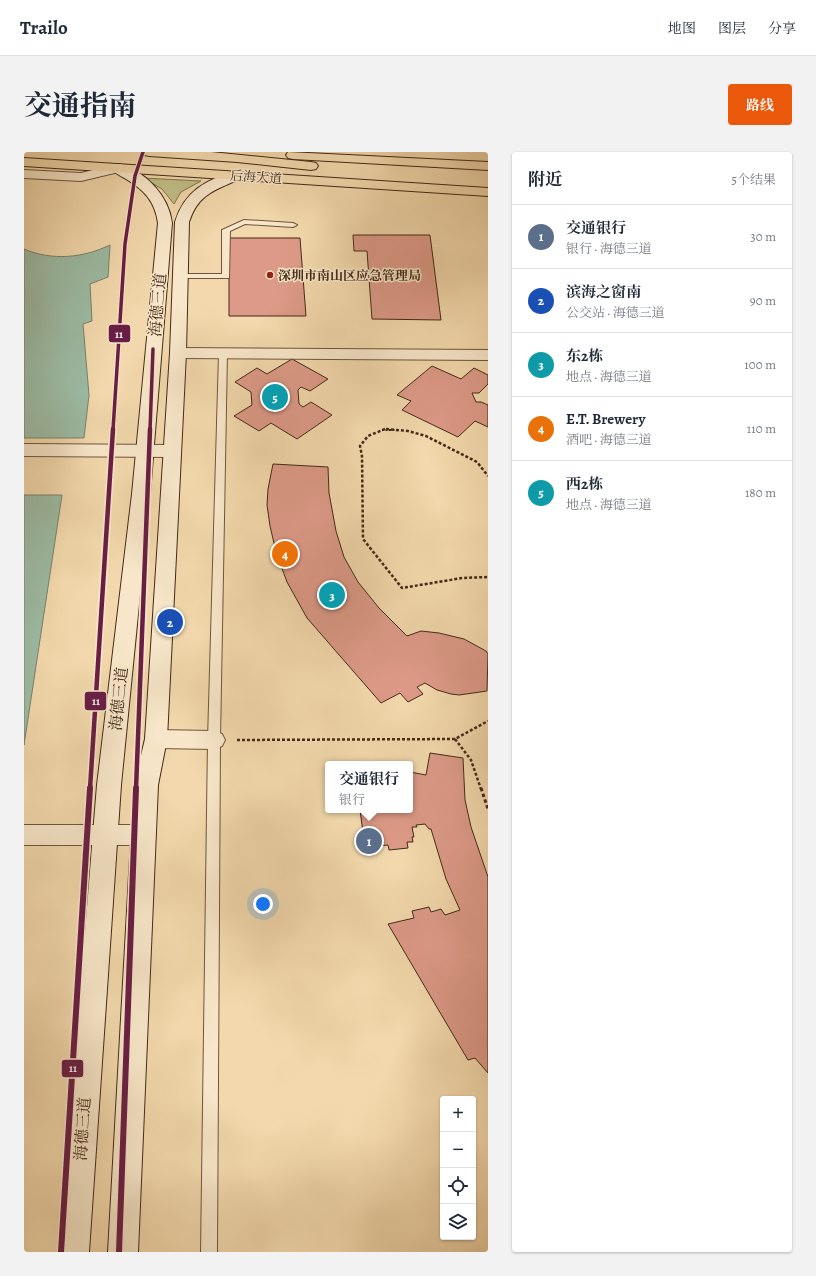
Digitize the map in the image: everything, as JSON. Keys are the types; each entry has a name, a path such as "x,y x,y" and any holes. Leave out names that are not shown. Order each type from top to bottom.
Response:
{"main road":[{"name":"后海大道","path":"149,152 237,158 341,175 488,192"},
{"path":"237,158 307,155 488,166"},
{"name":"后海大道","path":"24,162 235,176 341,175 488,179"},
{"path":"24,174 81,177 118,168"},
{"name":"海德三道","path":"74,1252 105,834 145,457 164,216 163,208 154,192 118,168"},
{"path":"235,176 306,189 488,204"},
{"name":"海德三道","path":"123,1252 143,835 146,785 156,739 178,353 182,222 184,210 192,198 206,189 235,176"},
{"path":"178,353 488,355"},
{"path":"24,450 145,457 172,457"},
{"path":"24,464 145,457"},
{"path":"156,739 214,740"},
{"path":"24,835 143,835"}],"lane":[{"path":"181,276 226,276 226,230 244,222 293,225"},
{"path":"209,1252 214,740 223,353"}],"path":[{"path":"488,476 477,462 426,436 408,431 386,429 368,436 360,446 362,456 363,539 402,588 462,578 488,577"},
{"path":"214,740 455,739 488,721"},
{"path":"455,739 471,760 488,809"}],"shaded area":[{"path":"143,178 201,181 181,192 174,204 162,189"},
{"path":"110,245 108,277 90,284 92,321 83,324 89,395 84,438 24,438 24,249 45,255 67,256 89,253"},
{"path":"24,495 62,495 24,745"}],"building":[{"path":"353,235 430,235 441,320 372,319 367,251 354,251"},
{"path":"229,238 300,238 306,316 229,316"},
{"path":"292,359 328,379 310,391 301,387 298,390 299,404 303,407 311,402 332,415 297,439 271,423 259,431 234,416 252,405 251,392 235,382 257,368 267,374"},
{"path":"432,366 461,379 474,368 488,375 488,384 479,393 472,393 476,402 481,402 488,405 488,427 475,421 458,437 402,410 411,401 397,395"},
{"path":"273,464 328,467 329,493 336,531 344,557 358,582 379,608 407,636 421,631 439,633 464,639 486,651 488,654 487,691 459,695 451,694 437,690 425,683 417,687 423,694 408,702 400,693 381,703 307,618 287,582 276,552 267,505 268,489"},
{"path":"430,753 463,758 465,800 471,827 488,877 488,1073 475,1058 468,1060 388,924 414,918 412,911 429,907 431,912 441,909 445,915 460,910 446,879 431,829 429,829 425,824 412,827 414,837 412,837 413,842 407,842 408,848 389,850 388,845 365,847 360,813 413,813 413,773 426,775"}],"transit line":[{"name":"11","path":"61,1252 125,244 135,176 143,152"},
{"name":"11","path":"119,1252 153,349"}],"place":[{"name":"深圳市南山区应急管理局","path":"270,275"},
{"name":"西2栋","path":"275,397"},
{"name":"E.T. Brewery","path":"285,554"},
{"name":"东2栋","path":"332,595"},
{"name":"滨海之窗南","path":"170,622"},
{"name":"交通银行","path":"369,841"}]}
